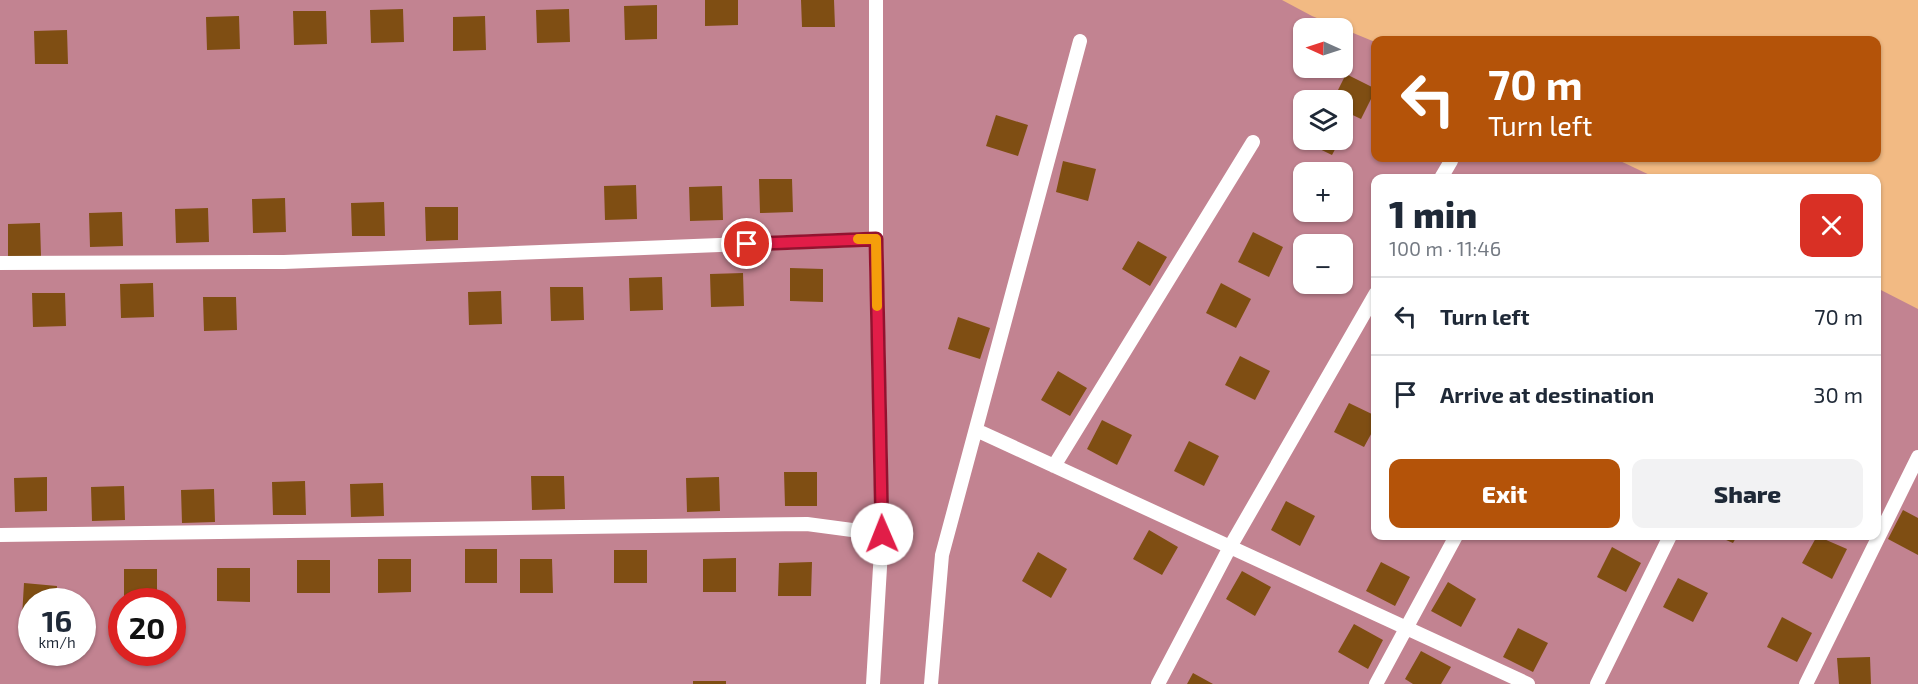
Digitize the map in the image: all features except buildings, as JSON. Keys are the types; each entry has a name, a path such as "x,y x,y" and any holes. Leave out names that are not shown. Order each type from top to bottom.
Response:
{"lane":[{"path":"873,684 882,534 876,239 876,0"},
{"path":"931,684 942,555 1080,41"},
{"path":"1054,466 1253,142"},
{"path":"0,263 284,262 876,239"},
{"path":"1158,684 1230,547 1371,302"},
{"path":"976,430 1528,684"},
{"path":"1881,532 1918,457"},
{"path":"0,535 807,524 882,534"},
{"path":"1376,684 1454,540"},
{"path":"1597,684 1668,540"},
{"path":"1806,684 1877,540"}],"shaded area":[{"path":"0,0 1282,0 1317,18 1293,18 1293,78 1353,78 1353,33 1371,40 1371,162 1622,162 1648,174 1371,174 1371,540 1881,540 1881,290 1918,309 1918,684 0,684"}],"slow traffic":[{"path":"858,239 876,239 877,306"}],"route":[{"path":"747,244 876,239 882,534"}]}
